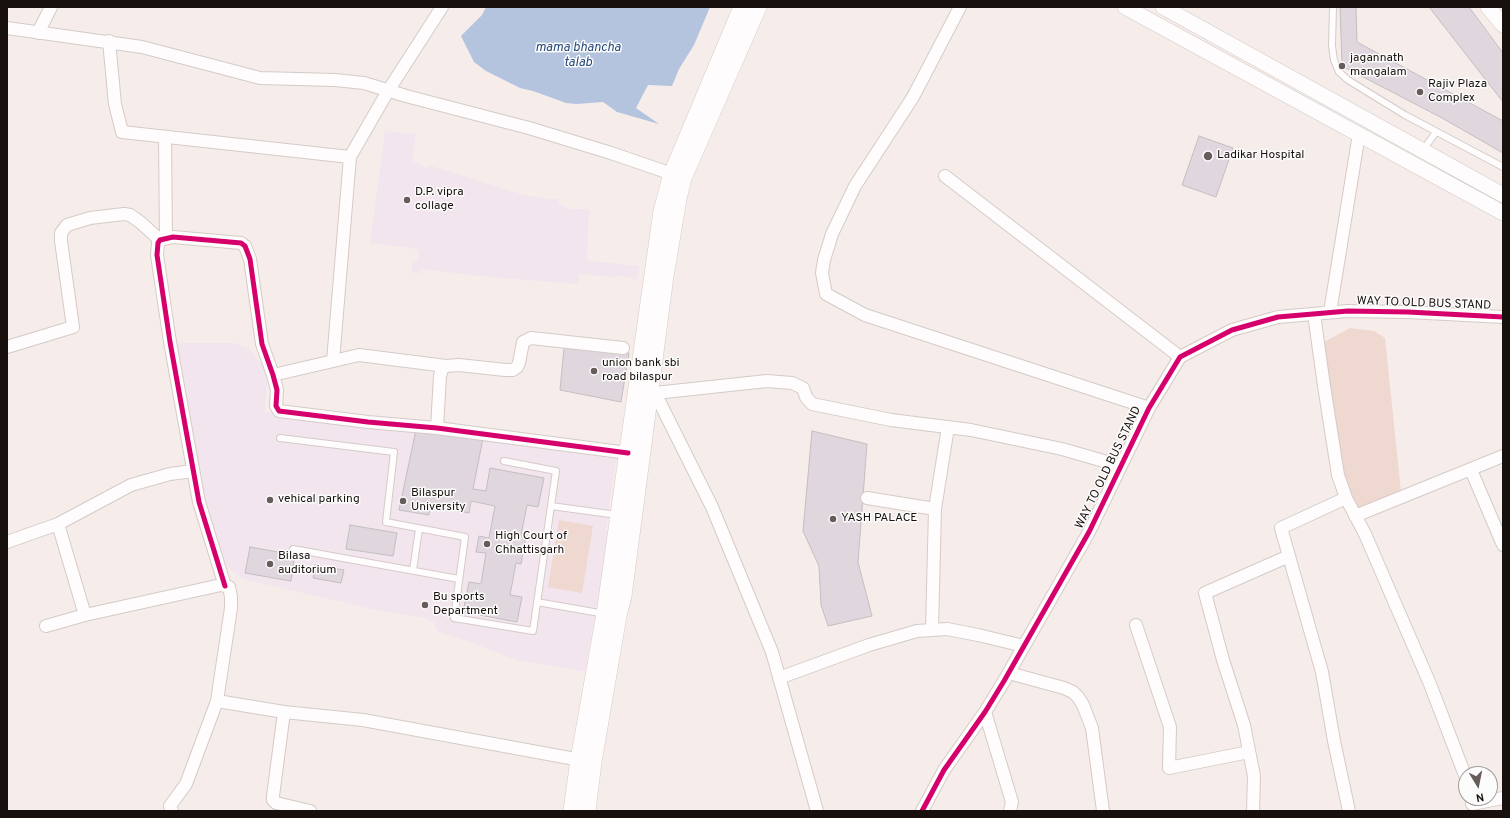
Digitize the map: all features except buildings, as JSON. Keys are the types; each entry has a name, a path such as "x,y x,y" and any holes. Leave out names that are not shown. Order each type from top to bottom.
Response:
{"main road":[{"path":"612,615 623,596 640,455 653,389 665,276 678,199 678,176 742,7"},
{"path":"572,811 586,761 612,615 620,515 662,211 758,7"},
{"path":"586,761 587,811"}],"street":[{"path":"38,33 51,7"},
{"path":"333,361 350,157 388,91 442,7"},
{"path":"960,7 912,97 855,186 836,227 824,260 822,273 826,294 865,315 1149,408"},
{"path":"1125,7 1503,213"},
{"path":"1163,7 1503,195"},
{"path":"1488,7 1503,25"},
{"path":"7,28 109,41 142,47 260,78 364,83 388,91 529,128 611,153 678,176"},
{"path":"109,41 115,104 122,132 350,157"},
{"path":"1330,312 1359,134"},
{"path":"163,239 165,137"},
{"path":"945,176 1180,357"},
{"path":"7,347 73,327 61,241 61,233 66,225 90,218 124,214 130,215 163,239"},
{"path":"225,586 199,502 193,471 170,342 157,256 158,243 163,239 173,237 241,243 246,246 250,259 262,344 273,375 276,390 276,406 279,411 368,422 437,428 628,453"},
{"name":"WAY TO OLD BUS STAND","path":"922,811 944,770 986,712 1009,673 1088,532 1149,408 1180,357 1232,330 1278,317 1348,311 1408,312 1503,317"},
{"path":"1314,314 1338,475 1346,498 1430,684 1461,766"},
{"path":"273,375 358,355 446,366 459,365 513,370 519,363 523,342 531,338 623,348"},
{"path":"437,428 440,376 442,369 446,366"},
{"path":"817,811 772,652 712,507 653,389 767,382 792,383 803,388 806,397 812,404 891,420 971,430 1062,449 1121,466"},
{"path":"932,630 935,509 948,427"},
{"path":"1355,516 1503,456"},
{"path":"1471,470 1503,545"},
{"path":"7,542 58,524 131,485 170,474 193,471"},
{"path":"868,498 935,509"},
{"path":"1346,498 1281,528 1322,672 1334,742 1349,811"},
{"path":"58,524 85,615"},
{"path":"1253,811 1254,776 1244,725 1223,660 1205,592 1289,556"},
{"path":"46,626 85,615 220,585 229,587 231,592 231,608 217,701 186,784 170,806 172,811"},
{"path":"1136,625 1170,727 1169,768 1249,752"},
{"path":"779,678 883,641 917,631 947,629 1024,646"},
{"path":"1009,673 1064,688 1073,692 1084,705 1092,728 1103,811"},
{"path":"217,701 284,712 363,720 586,761"},
{"path":"284,712 273,800 276,803 310,811"},
{"path":"986,712 1012,802 1010,811"}],"lane":[{"path":"1332,7 1332,46 1334,60 1339,72 1354,84 1404,115 1503,167"},
{"path":"1423,150 1436,132"},
{"path":"280,438 394,452 386,522 465,537 454,618 533,630 556,471 504,461"},
{"path":"551,506 620,515"},
{"path":"413,570 419,529"},
{"path":"292,549 459,579"},
{"path":"537,602 612,615"}],"shaded area":[{"path":"385,131 416,134 412,160 426,168 428,165 524,195 547,199 558,199 559,204 570,209 589,209 587,260 639,266 637,280 621,276 611,277 579,274 578,284 488,277 421,269 420,273 413,273 411,269 413,261 419,259 417,249 370,243"},
{"path":"1350,328 1374,331 1385,338 1401,492 1357,508 1346,498 1322,343"},
{"name":"Bilaspur University","path":"170,343 234,343 249,348 268,373 265,412 617,452 606,530 610,531 585,672 517,660 438,632 434,622 425,618 380,611 243,579 222,563 189,485 177,417"},
{"path":"559,520 593,526 582,593 548,587"}],"water":[{"name":"mama bhancha talab","path":"486,7 710,7 694,45 679,69 672,86 648,85 636,108 659,124 617,112 603,102 577,104 566,103 520,88 486,71 474,62 461,36 482,15"}],"cycle path":[{"path":"225,586 199,502 170,342 157,255 158,243 160,240 173,237 241,243 245,246 250,259 262,344 277,390 276,406 279,411 368,422 437,428 628,453"},
{"path":"922,811 944,770 985,712 1004,681 1089,532 1149,408 1180,357 1232,330 1278,317 1348,311 1408,312 1503,317"}],"place":[{"name":"jagannath mangalam","path":"1342,66"},
{"name":"Rajiv Plaza Complex","path":"1420,92"},
{"name":"Ladikar Hospital","path":"1208,156"},
{"name":"D.P. vipra collage","path":"407,200"},
{"name":"union bank sbi road bilaspur","path":"594,371"},
{"name":"vehical parking","path":"270,500"},
{"name":"Bilaspur University","path":"403,501"},
{"name":"YASH PALACE","path":"833,519"},
{"name":"High Court of Chhattisgarh","path":"487,544"},
{"name":"Bilasa auditorium","path":"270,564"},
{"name":"Bu sports Department","path":"425,605"}]}
